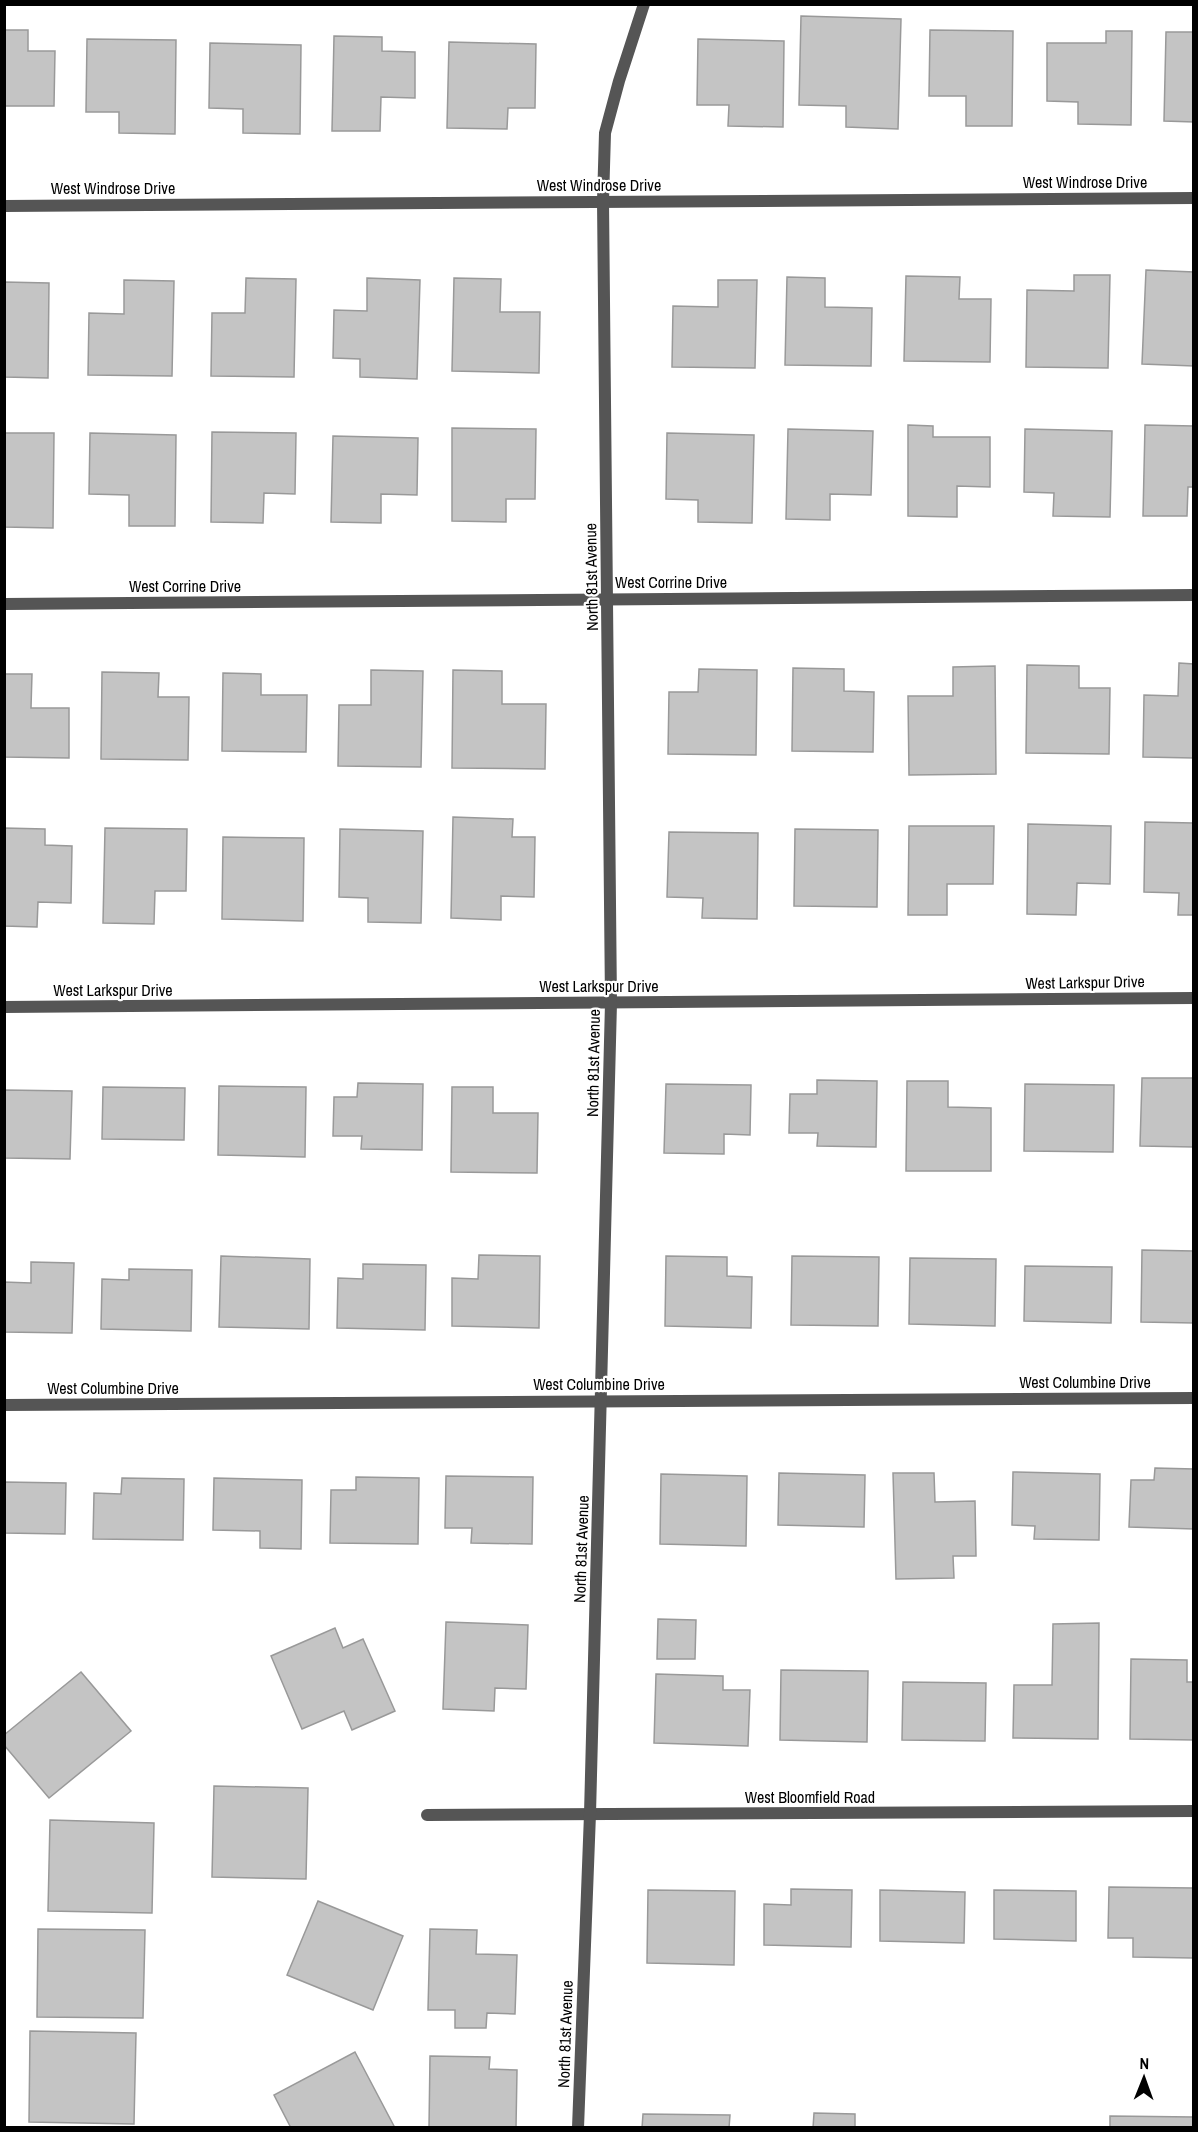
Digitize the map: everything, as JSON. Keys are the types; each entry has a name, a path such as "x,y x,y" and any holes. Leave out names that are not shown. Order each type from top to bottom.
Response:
{"street":[{"name":"North 81st Avenue","path":"578,2127 590,1814 611,1003 603,201 605,133 644,4"},
{"name":"West Windrose Drive","path":"4,206 1194,198"},
{"name":"West Corrine Drive","path":"4,604 1194,595"},
{"name":"West Larkspur Drive","path":"4,1007 1194,998"},
{"name":"West Columbine Drive","path":"4,1405 1194,1398"},
{"name":"West Bloomfield Road","path":"427,1815 1194,1811"}],"building":[{"path":"801,16 901,19 898,129 846,127 846,106 799,105"},
{"path":"4,30 28,30 28,51 55,51 54,106 4,106"},
{"path":"930,30 1013,31 1012,126 966,126 966,96 929,96"},
{"path":"1106,31 1132,31 1131,125 1078,124 1078,102 1047,101 1047,43 1106,43"},
{"path":"1166,32 1194,32 1194,122 1164,121"},
{"path":"334,36 382,37 382,51 415,52 415,98 381,97 380,131 332,131"},
{"path":"87,39 176,40 175,134 119,133 119,112 86,112"},
{"path":"698,39 784,41 783,127 728,126 729,105 697,105"},
{"path":"449,42 536,44 535,108 508,108 507,129 447,128"},
{"path":"210,43 301,45 300,134 243,133 243,109 209,108"},
{"path":"1146,270 1194,272 1194,366 1142,364"},
{"path":"1074,275 1110,275 1108,368 1026,367 1027,290 1074,291"},
{"path":"906,276 960,277 959,299 991,299 990,362 904,361"},
{"path":"787,277 825,278 825,307 872,308 871,366 785,365"},
{"path":"246,278 296,279 294,377 211,376 212,313 245,313"},
{"path":"367,278 420,280 417,379 360,377 360,359 333,358 334,310 367,311"},
{"path":"454,278 501,279 500,312 540,312 539,373 452,371"},
{"path":"124,280 174,281 172,376 88,375 89,313 124,314"},
{"path":"718,280 757,280 755,368 672,367 673,306 718,307"},
{"path":"4,282 49,283 48,378 4,377"},
{"path":"908,425 933,426 933,437 990,437 990,487 957,486 957,517 908,516"},
{"path":"1145,425 1194,426 1194,487 1188,487 1187,516 1143,516"},
{"path":"452,428 536,429 535,499 506,499 506,522 452,521"},
{"path":"788,429 873,431 871,495 830,494 830,520 786,519"},
{"path":"1025,429 1112,431 1110,517 1053,516 1054,493 1024,492"},
{"path":"212,432 296,433 295,494 264,493 263,523 211,522"},
{"path":"4,433 54,433 53,528 4,527"},
{"path":"90,433 176,435 175,526 129,526 129,495 89,494"},
{"path":"667,433 754,435 752,523 698,522 698,500 666,499"},
{"path":"333,436 418,438 417,495 381,494 381,523 331,522"},
{"path":"1179,663 1194,664 1194,758 1143,757 1144,695 1178,696"},
{"path":"1027,665 1079,666 1079,688 1110,688 1109,754 1026,753"},
{"path":"995,666 996,774 909,775 908,696 953,696 953,667"},
{"path":"793,668 844,669 844,691 874,692 873,752 792,751"},
{"path":"699,669 757,670 756,755 668,754 669,692 698,692"},
{"path":"371,670 423,671 421,767 338,766 339,705 371,705"},
{"path":"453,670 502,671 502,704 546,704 545,769 452,768"},
{"path":"102,672 159,673 158,697 189,697 188,760 101,759"},
{"path":"223,673 261,674 261,695 307,695 306,752 222,751"},
{"path":"4,674 32,674 31,708 69,708 69,758 4,757"},
{"path":"453,817 513,819 512,837 535,837 534,897 501,896 501,920 451,918"},
{"path":"1145,822 1194,823 1194,915 1178,915 1179,893 1144,892"},
{"path":"1028,824 1111,826 1110,884 1077,883 1076,915 1027,914"},
{"path":"909,826 994,826 993,884 947,884 947,915 908,915"},
{"path":"4,828 45,829 45,845 72,846 71,903 38,902 37,927 4,926"},
{"path":"105,828 187,829 186,891 155,891 154,924 103,923"},
{"path":"340,829 423,831 421,923 368,922 368,898 339,897"},
{"path":"795,829 878,830 877,907 794,906"},
{"path":"669,832 758,833 757,919 702,918 703,898 667,897"},
{"path":"223,837 304,838 303,921 222,919"},
{"path":"1142,1078 1194,1078 1194,1147 1140,1146"},
{"path":"817,1080 877,1081 876,1147 817,1146 818,1133 789,1133 790,1094 817,1094"},
{"path":"907,1081 948,1081 948,1107 991,1108 991,1171 906,1171"},
{"path":"358,1083 423,1084 422,1150 361,1149 362,1136 333,1136 334,1097 357,1097"},
{"path":"666,1084 751,1085 750,1135 724,1134 724,1154 664,1153"},
{"path":"1025,1084 1114,1085 1113,1152 1024,1151"},
{"path":"219,1086 306,1087 305,1157 218,1155"},
{"path":"103,1087 185,1088 184,1140 102,1139"},
{"path":"452,1087 493,1087 493,1113 538,1113 537,1173 451,1172"},
{"path":"4,1090 72,1091 70,1159 4,1158"},
{"path":"1142,1250 1194,1251 1194,1323 1141,1322"},
{"path":"479,1255 540,1256 539,1328 452,1326 452,1278 478,1279"},
{"path":"221,1256 310,1259 309,1329 219,1327"},
{"path":"666,1256 727,1257 727,1276 752,1277 751,1328 665,1326"},
{"path":"792,1256 879,1257 878,1326 791,1325"},
{"path":"910,1258 996,1259 995,1326 909,1324"},
{"path":"31,1262 74,1263 72,1333 4,1332 4,1282 31,1283"},
{"path":"363,1264 426,1265 425,1330 337,1328 338,1278 363,1279"},
{"path":"1025,1266 1112,1267 1111,1323 1024,1321"},
{"path":"129,1269 192,1270 191,1331 101,1329 102,1279 129,1280"},
{"path":"1155,1468 1194,1469 1194,1529 1129,1527 1131,1480 1154,1480"},
{"path":"1013,1472 1100,1474 1099,1540 1034,1539 1035,1526 1012,1525"},
{"path":"779,1473 865,1475 864,1527 778,1525"},
{"path":"893,1473 934,1473 935,1502 975,1501 976,1556 953,1556 954,1578 896,1579"},
{"path":"661,1474 747,1476 746,1546 660,1544"},
{"path":"446,1476 533,1477 532,1544 471,1543 472,1528 445,1528"},
{"path":"356,1477 419,1478 418,1544 330,1543 331,1490 356,1490"},
{"path":"122,1478 184,1479 183,1540 93,1539 94,1493 121,1494"},
{"path":"214,1478 302,1480 301,1549 260,1548 260,1531 213,1530"},
{"path":"4,1482 66,1483 65,1534 4,1533"},
{"path":"658,1619 696,1620 695,1659 657,1659"},
{"path":"446,1622 528,1625 526,1689 495,1688 494,1711 443,1709"},
{"path":"1099,1623 1098,1739 1013,1738 1014,1685 1052,1685 1053,1624"},
{"path":"335,1628 343,1648 363,1639 395,1711 352,1730 344,1711 302,1729 271,1656"},
{"path":"1131,1659 1187,1660 1187,1682 1194,1682 1194,1740 1130,1739"},
{"path":"781,1670 868,1671 867,1742 780,1740"},
{"path":"81,1672 131,1731 49,1798 4,1745 4,1735"},
{"path":"656,1674 723,1676 723,1690 750,1690 748,1746 654,1743"},
{"path":"903,1682 986,1683 985,1741 902,1740"},
{"path":"214,1786 308,1788 306,1879 212,1877"},
{"path":"50,1820 154,1823 152,1913 48,1911"},
{"path":"1109,1887 1194,1888 1193,1958 1133,1957 1133,1938 1108,1938"},
{"path":"791,1889 852,1890 851,1947 764,1945 764,1904 791,1905"},
{"path":"648,1890 735,1891 734,1965 647,1963"},
{"path":"880,1890 965,1892 964,1943 880,1941"},
{"path":"994,1890 1076,1891 1076,1941 994,1939"},
{"path":"318,1901 403,1936 373,2010 287,1975"},
{"path":"38,1929 145,1930 143,2018 37,2017"},
{"path":"430,1929 477,1930 476,1954 517,1955 515,2014 487,2013 486,2028 455,2028 455,2010 428,2010"},
{"path":"30,2031 136,2033 134,2124 29,2122"},
{"path":"355,2052 395,2128 291,2128 274,2095"},
{"path":"430,2056 490,2057 489,2069 517,2070 516,2128 429,2128"},
{"path":"814,2113 855,2114 855,2128 813,2128"},
{"path":"643,2114 730,2115 729,2128 642,2128"},
{"path":"1110,2116 1194,2117 1194,2128 1110,2128"}]}
